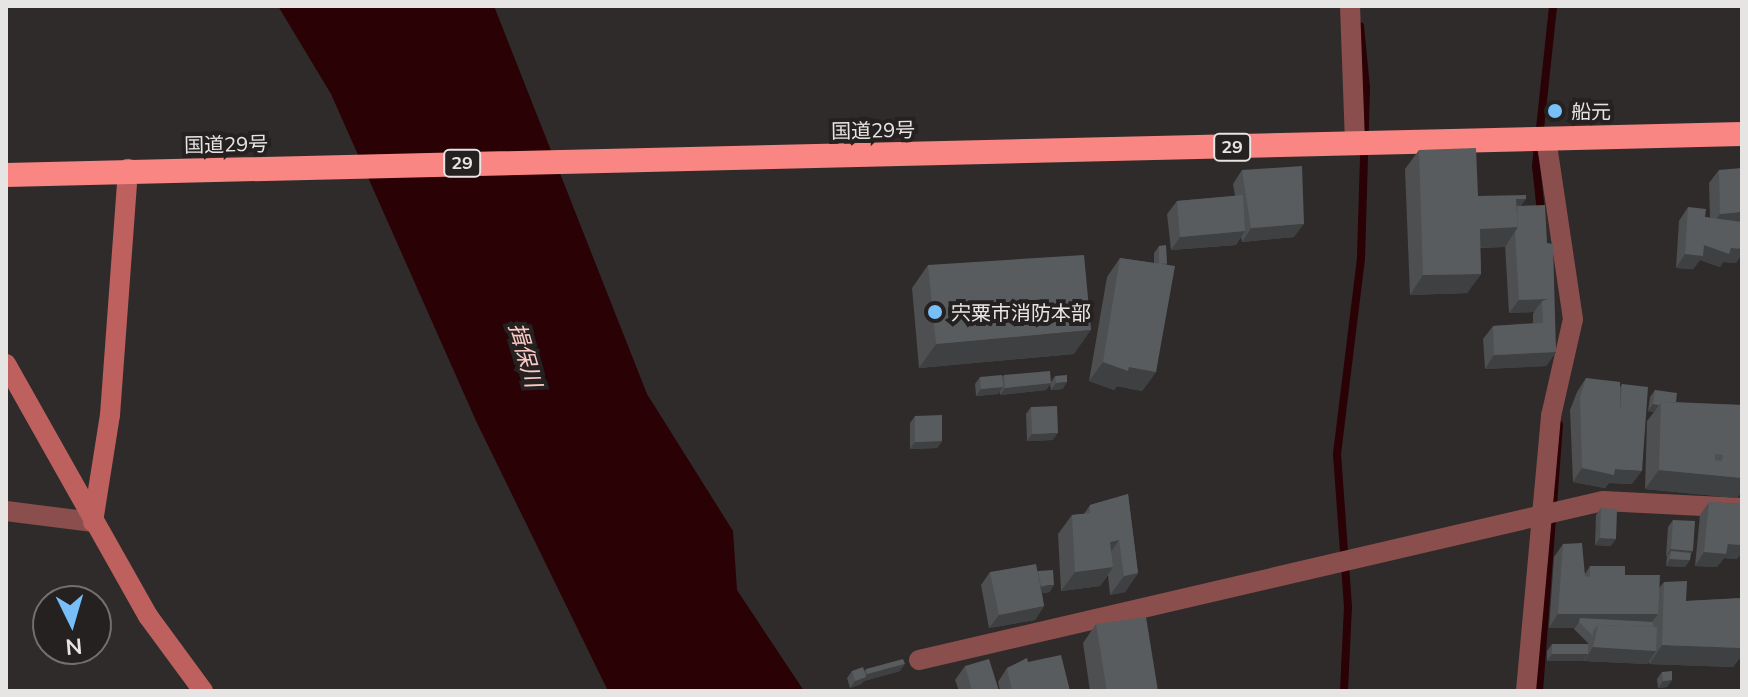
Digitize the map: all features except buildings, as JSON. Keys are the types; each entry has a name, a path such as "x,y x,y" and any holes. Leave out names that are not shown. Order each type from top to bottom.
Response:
{"highway":[{"name":"国道29号","path":"6,175 128,169 1742,134"}],"street":[{"path":"1350,6 1355,144"},
{"path":"1526,691 1551,416 1573,319 1546,139"},
{"path":"93,522 110,415 128,169"},
{"path":"6,364 148,616 203,691"},
{"path":"919,660 1237,582 1603,501 1742,508"},
{"path":"6,511 93,522"}],"water":[{"name":"揖保川","path":"278,6 494,6 647,394 733,531 737,590 804,691 608,691 477,423 331,94"}],"waterway":[{"path":"1541,212 1536,166 1553,6"},
{"path":"1344,691 1348,607 1337,454 1361,258 1366,88 1360,26"},
{"path":"1539,691 1559,425"}],"place":[{"name":"船元","path":"1555,111"},
{"name":"宍粟市消防本部","path":"935,312"}]}
